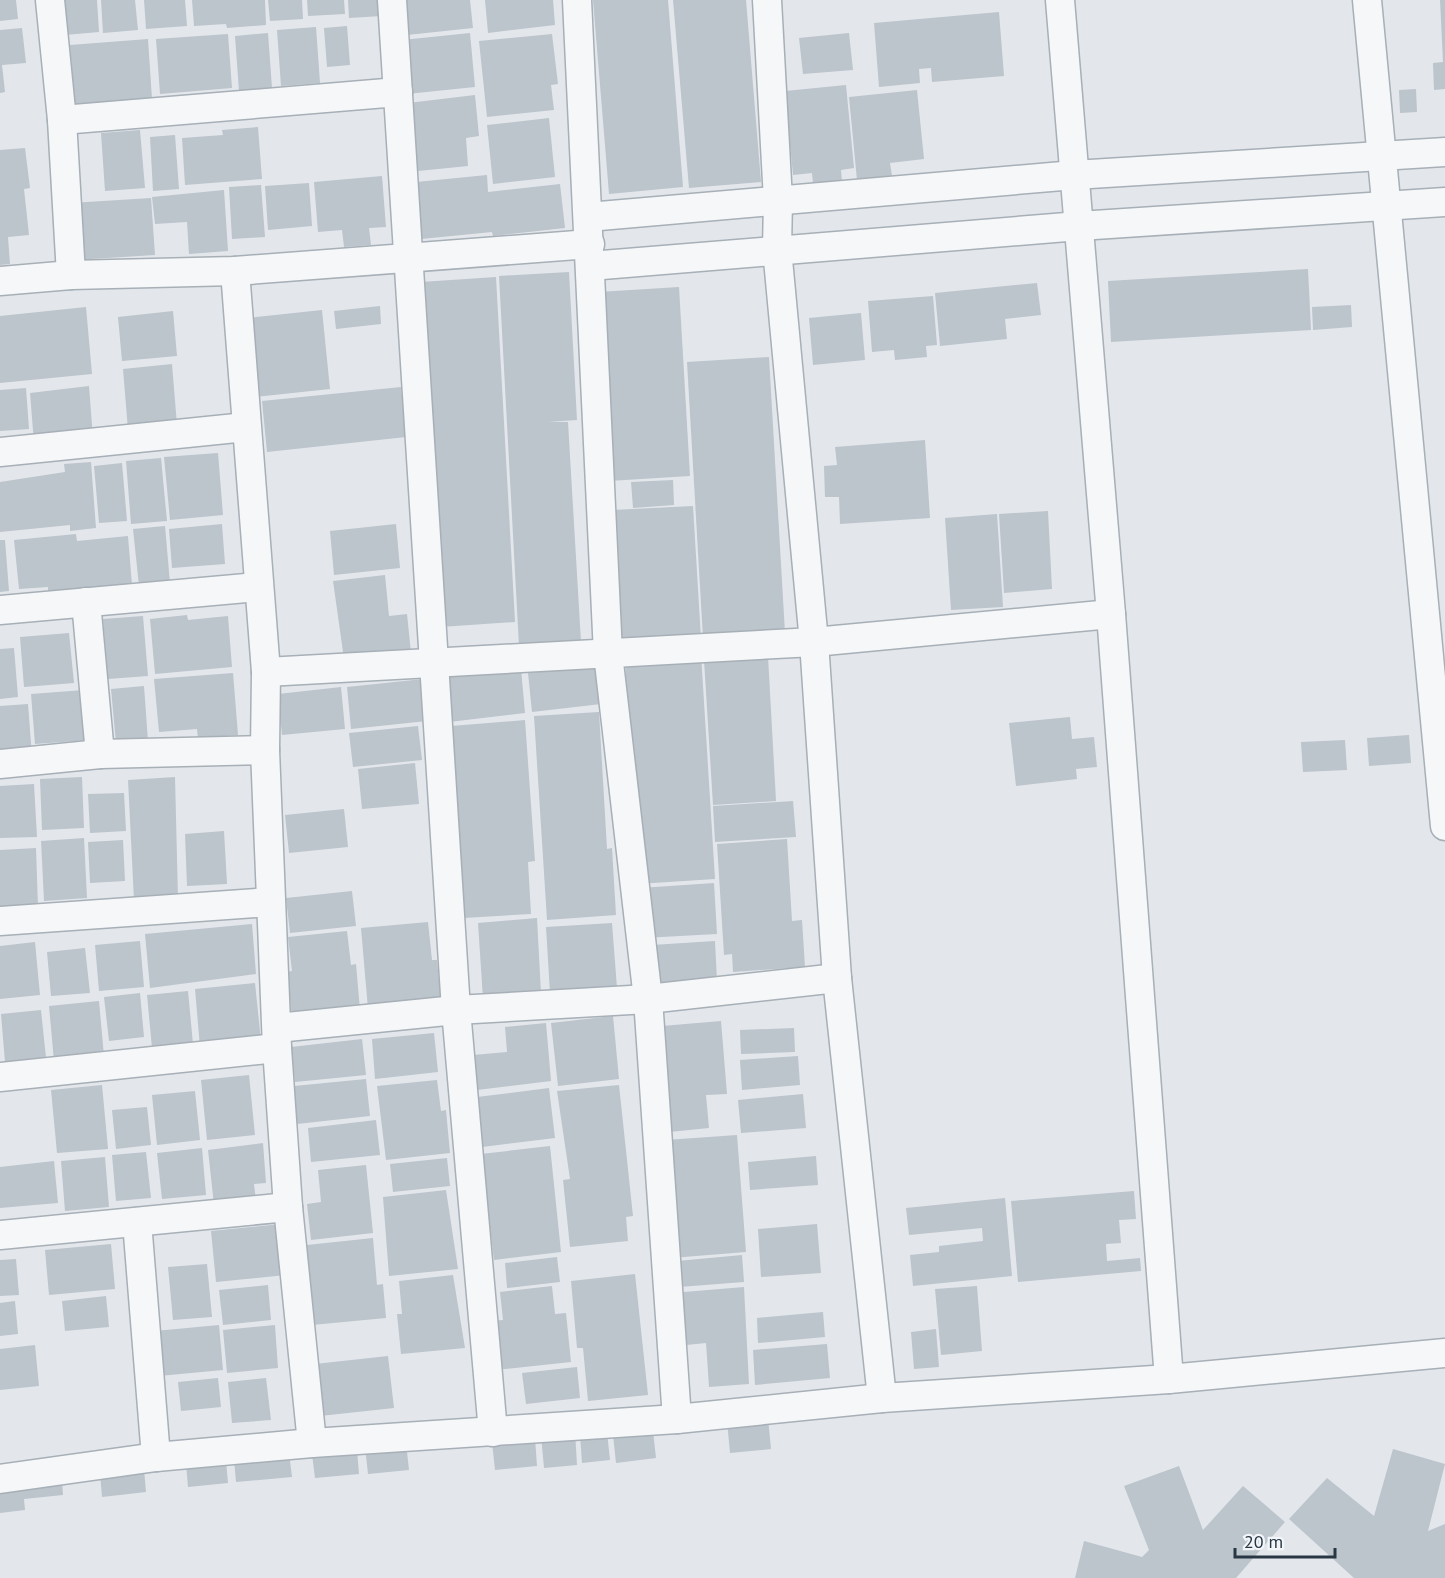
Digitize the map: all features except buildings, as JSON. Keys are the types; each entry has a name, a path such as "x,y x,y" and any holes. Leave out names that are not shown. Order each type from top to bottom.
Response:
{"street":[{"path":"50,0 62,120 71,275"},
{"path":"392,0 456,1010 493,1432"},
{"path":"577,0 608,654 648,999 677,1419"},
{"path":"767,0 778,200 777,249 814,642 837,978 882,1398"},
{"path":"1060,0 1111,614 1169,1379"},
{"path":"1367,0 1385,204 1441,743 1445,826"},
{"path":"62,120 398,92"},
{"path":"590,242 778,200 1074,174 1445,152"},
{"path":"0,281 71,275 235,272 590,242 777,249 1385,204 1445,202"},
{"path":"235,272 266,672 265,750 270,902 288,1207 312,1443"},
{"path":"0,452 246,427"},
{"path":"0,610 258,587"},
{"path":"86,602 100,754"},
{"path":"266,672 814,642 1111,614"},
{"path":"0,764 100,754 265,750"},
{"path":"0,921 270,902"},
{"path":"0,1077 456,1010 648,999 837,978"},
{"path":"0,1235 288,1207"},
{"path":"137,1222 156,1457"},
{"path":"0,1479 156,1457 312,1443 677,1419 882,1398 1169,1379 1445,1353"}]}
